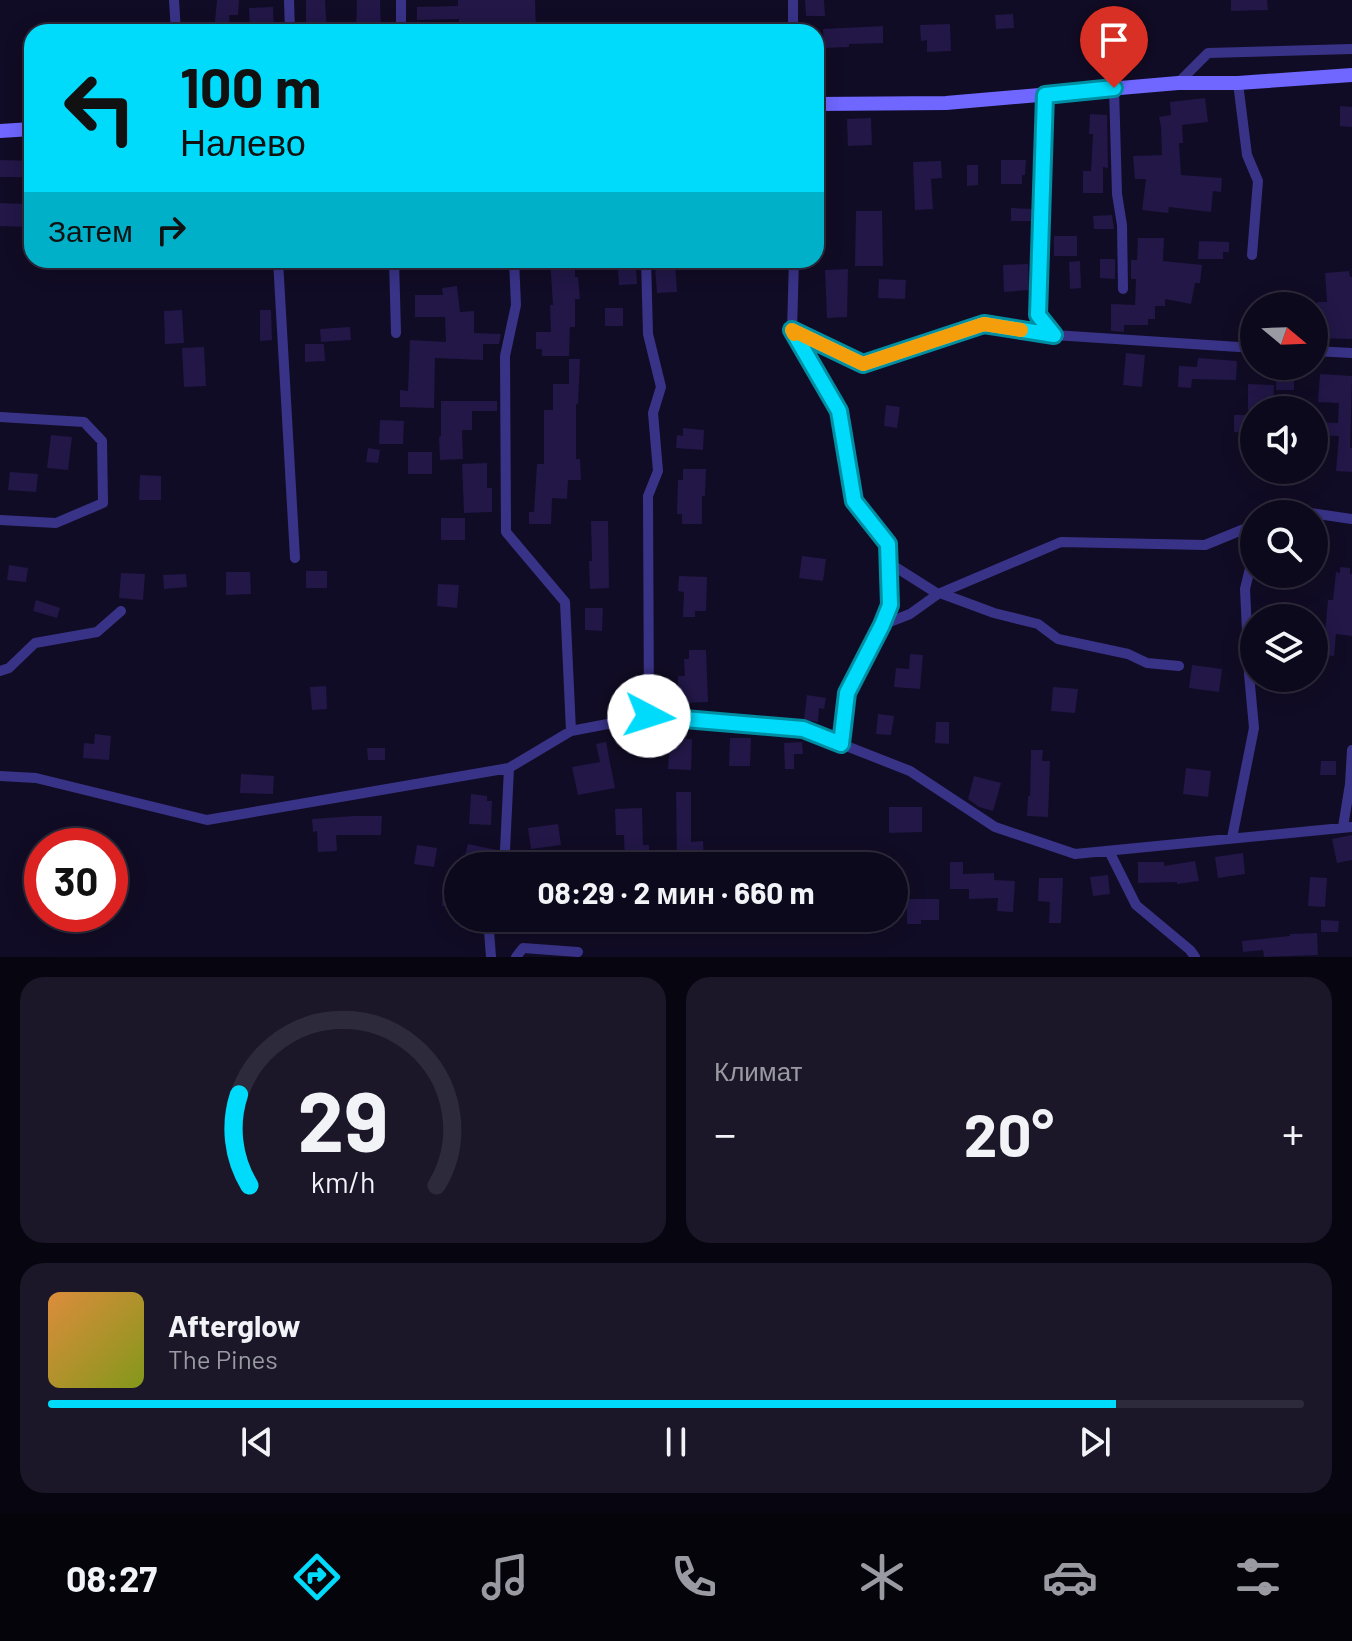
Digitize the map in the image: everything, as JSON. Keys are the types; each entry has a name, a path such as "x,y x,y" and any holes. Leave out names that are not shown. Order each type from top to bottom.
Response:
{"street":[{"path":"174,0 176,24"},
{"path":"289,0 290,24"},
{"path":"401,0 401,24"},
{"path":"793,0 793,24"},
{"path":"1178,83 1208,53 1352,49"},
{"path":"824,104 946,103 1178,83 1238,83 1352,75"},
{"path":"1238,83 1247,155 1258,181 1252,255"},
{"path":"1114,88 1123,289"},
{"path":"1045,95 1038,315 1054,335"},
{"path":"0,131 24,130"},
{"path":"278,268 295,558"},
{"path":"394,268 396,333"},
{"path":"514,268 516,305 505,356 506,532 565,602 571,731"},
{"path":"646,268 648,334 661,387 653,413 658,471 648,496 649,716"},
{"path":"794,268 792,330 839,411 854,501 888,544 890,605 847,693 841,744"},
{"path":"792,330 863,364 984,324 1054,335 1240,347"},
{"path":"1328,352 1352,353"},
{"path":"0,417 84,422 102,441 103,503 56,523 0,520"},
{"path":"1328,516 1352,519"},
{"path":"882,625 910,614 939,593 1061,542 1205,545 1240,531"},
{"path":"889,563 939,593 994,613 1038,624 1058,639 1128,654 1147,663 1179,666"},
{"path":"1232,838 1254,728 1245,588"},
{"path":"0,671 9,668 35,643 97,632 121,611"},
{"path":"0,776 36,778 207,820 509,768 571,731 649,716 803,729 910,771 995,827 1075,854 1347,827 1352,750"},
{"path":"505,852 509,768"},
{"path":"1109,851 1136,905 1195,957"},
{"path":"489,932 491,957"},
{"path":"516,957 523,948 578,952"}],"building":[{"path":"217,0 239,0 238,15 229,15 230,24 215,24"},
{"path":"306,0 325,0 326,24 306,24"},
{"path":"357,0 380,0 381,24 356,24"},
{"path":"458,0 535,0 536,24 459,24 459,19 417,20 417,7 458,6"},
{"path":"805,0 824,0 825,16 806,16"},
{"path":"1231,0 1267,0 1268,10 1231,11"},
{"path":"273,7 274,24 250,24 249,8"},
{"path":"1013,14 1014,28 996,29 995,15"},
{"path":"950,24 951,51 927,52 927,40 921,41 920,25"},
{"path":"883,26 883,43 824,48 824,29"},
{"path":"1205,98 1208,122 1182,125 1183,143 1179,143 1181,175 1222,178 1221,192 1213,191 1211,212 1169,207 1168,213 1142,210 1146,179 1135,179 1133,156 1162,155 1159,117 1171,115 1170,102"},
{"path":"1340,106 1352,107 1352,127 1340,126"},
{"path":"1090,114 1107,115 1108,168 1103,167 1103,193 1083,193 1083,171 1091,171 1093,134 1089,134"},
{"path":"871,118 872,145 848,146 847,119"},
{"path":"0,160 24,161 24,177 0,177"},
{"path":"1001,160 1026,160 1022,184 1001,184"},
{"path":"941,161 942,178 931,179 933,209 915,210 913,162"},
{"path":"967,165 978,165 978,185 967,186"},
{"path":"0,203 24,204 24,227 0,226"},
{"path":"1011,208 1033,209 1033,221 1011,221"},
{"path":"856,211 882,211 883,266 855,266"},
{"path":"1112,215 1114,229 1094,229 1093,216"},
{"path":"1054,236 1077,236 1077,256 1054,256"},
{"path":"1138,238 1164,238 1163,261 1202,265 1200,283 1195,283 1191,304 1165,299 1165,306 1155,306 1155,319 1148,319 1148,325 1124,325 1124,332 1111,331 1111,304 1135,305 1136,279 1131,279 1131,260 1137,260"},
{"path":"1199,241 1229,242 1229,252 1223,252 1223,259 1198,259"},
{"path":"1100,259 1115,259 1115,279 1100,278"},
{"path":"1080,261 1081,288 1070,289 1069,262"},
{"path":"1028,264 1029,290 1004,292 1003,265"},
{"path":"551,268 575,268 580,299 575,299 575,327 570,327 569,356 542,356 542,349 536,349 536,332 551,332 550,305 553,305"},
{"path":"655,268 675,268 677,292 657,293"},
{"path":"636,269 637,284 619,285 618,270"},
{"path":"848,269 847,317 827,318 825,270"},
{"path":"1349,271 1352,277 1352,339 1328,338 1325,273"},
{"path":"879,279 906,280 905,299 878,298"},
{"path":"457,286 460,312 474,311 474,333 501,334 499,344 483,344 483,360 435,358 434,408 400,407 400,390 408,391 410,340 446,342 445,317 415,317 415,295 443,295 442,288"},
{"path":"605,308 623,308 623,326 605,326"},
{"path":"182,310 184,343 165,344 164,311"},
{"path":"260,310 271,310 272,340 260,341"},
{"path":"350,327 351,340 321,342 320,329"},
{"path":"305,344 324,344 325,361 305,362"},
{"path":"204,347 206,386 184,387 182,348"},
{"path":"1126,353 1145,355 1142,387 1123,385"},
{"path":"1198,358 1237,361 1236,380 1192,379 1191,388 1178,387 1179,366 1197,367"},
{"path":"569,359 580,359 576,459 580,459 581,480 568,480 567,499 552,498 551,524 529,524 529,512 534,512 537,464 544,464 544,410 553,410 553,384 569,384"},
{"path":"1328,374 1352,376 1352,472 1336,471 1339,436 1328,436 1328,423 1338,423 1339,403 1328,402 1328,396 1318,396 1320,380 1328,380"},
{"path":"1276,380 1294,380 1294,390 1276,390"},
{"path":"1248,384 1274,385 1274,396 1248,396"},
{"path":"441,401 497,401 497,411 472,411 472,430 462,430 463,459 440,460"},
{"path":"886,405 900,407 897,428 884,426"},
{"path":"1234,415 1240,415 1240,432 1234,432"},
{"path":"380,420 404,421 403,444 379,444"},
{"path":"683,428 704,430 703,450 676,448 677,435 683,436"},
{"path":"51,435 72,437 68,470 47,468"},
{"path":"368,448 380,450 378,463 366,462"},
{"path":"408,452 432,452 432,474 408,474"},
{"path":"487,463 487,488 492,488 492,512 464,513 462,464"},
{"path":"683,469 706,469 702,524 682,524 682,514 677,514 678,480 683,480"},
{"path":"10,472 38,474 36,492 8,490"},
{"path":"140,475 161,476 161,500 139,500"},
{"path":"441,518 465,518 465,540 441,540"},
{"path":"591,521 608,521 609,588 590,589"},
{"path":"802,556 826,559 823,581 799,578"},
{"path":"9,565 28,568 26,582 7,580"},
{"path":"1340,567 1350,568 1352,574 1352,636 1336,634 1334,656 1328,655 1328,600 1333,600 1336,572 1340,573"},
{"path":"306,571 327,571 327,588 306,588"},
{"path":"226,572 250,572 251,594 226,595"},
{"path":"121,573 145,574 143,600 119,598"},
{"path":"186,574 187,587 164,589 163,575"},
{"path":"679,576 707,577 706,611 695,611 695,617 683,617 684,592 678,591"},
{"path":"438,584 459,585 457,608 437,606"},
{"path":"36,600 60,608 57,618 33,611"},
{"path":"585,608 603,608 602,631 585,630"},
{"path":"689,650 706,650 708,702 683,703 683,695 678,696 678,676 685,676 684,659 689,659"},
{"path":"910,654 923,655 920,689 894,687 896,668 909,669"},
{"path":"1192,665 1222,669 1219,692 1189,688"},
{"path":"326,686 327,709 312,710 310,687"},
{"path":"1053,687 1078,689 1075,713 1051,711"},
{"path":"807,695 826,698 824,709 819,708 818,722 804,720"},
{"path":"878,714 894,716 891,735 876,734"},
{"path":"936,722 949,722 949,744 935,743"},
{"path":"95,734 111,736 109,760 83,758 84,743 94,744"},
{"path":"670,738 692,739 691,770 668,769"},
{"path":"730,738 751,738 750,766 729,766"},
{"path":"606,742 615,788 578,795 572,767 600,762 596,744"},
{"path":"802,742 803,754 794,754 794,769 785,769 784,743"},
{"path":"367,748 385,748 385,760 368,760"},
{"path":"1031,750 1043,750 1042,761 1050,761 1048,817 1027,816"},
{"path":"1321,761 1336,761 1336,775 1320,775"},
{"path":"1186,768 1211,771 1208,797 1183,794"},
{"path":"241,774 274,776 273,794 240,793"},
{"path":"974,776 1001,783 993,811 979,807 968,799"},
{"path":"676,792 691,792 691,842 703,841 704,852 677,852"},
{"path":"471,794 487,796 487,801 492,801 491,825 469,824"},
{"path":"889,807 922,807 922,832 889,833"},
{"path":"642,808 643,845 649,845 649,852 625,852 624,835 616,835 615,809"},
{"path":"382,816 381,835 336,835 337,851 318,852 317,831 313,832 312,819"},
{"path":"558,824 561,845 531,849 528,828"},
{"path":"1352,835 1352,860 1337,863 1332,839"},
{"path":"468,844 497,850 496,852 466,852"},
{"path":"417,845 437,848 434,867 414,864"},
{"path":"1243,853 1245,874 1218,878 1215,857"},
{"path":"1195,861 1199,881 1138,883 1138,862 1164,862 1164,866"},
{"path":"950,862 963,862 963,874 994,873 994,880 1015,881 1013,912 997,911 998,898 969,899 969,889 950,889"},
{"path":"1108,875 1110,894 1093,896 1090,877"},
{"path":"1310,877 1327,878 1325,907 1308,906"},
{"path":"1039,878 1063,878 1061,923 1049,923 1050,902 1038,901"},
{"path":"908,899 939,899 939,920 921,920 921,924 908,924"},
{"path":"1321,920 1339,921 1338,932 1321,932"},
{"path":"1317,933 1318,955 1264,957 1263,950 1243,952 1242,941"}],"slow traffic":[{"path":"794,334 792,330 863,364 984,324 1021,330"}],"route":[{"path":"649,716 803,729 841,744 847,693 890,605 888,544 854,501 839,411 792,330 863,364 984,324 1054,335 1038,315 1045,95 1114,88"}]}
